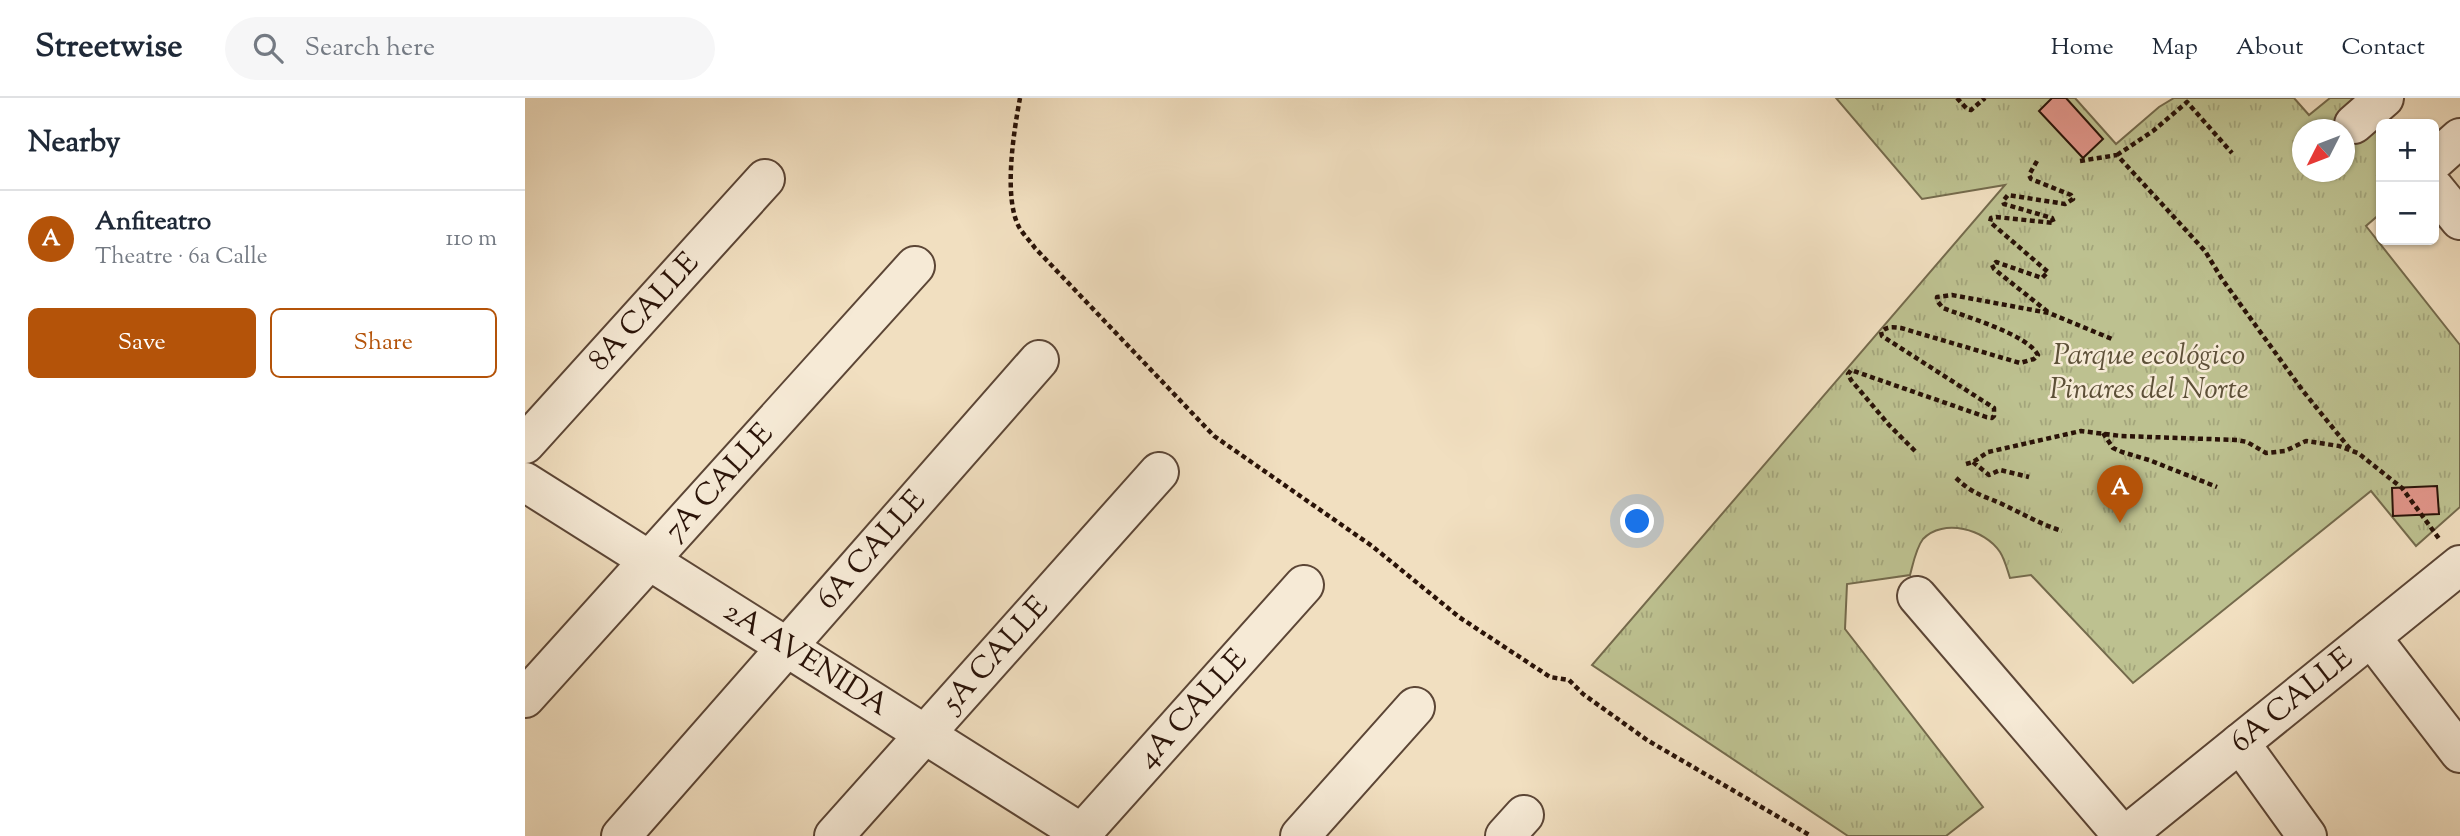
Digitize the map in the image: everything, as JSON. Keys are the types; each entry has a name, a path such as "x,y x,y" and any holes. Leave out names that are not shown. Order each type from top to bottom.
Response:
{"street":[{"path":"2355,123 2385,98"},
{"path":"2439,157 2460,138"},
{"name":"8A CALLE","path":"525,444 765,179"},
{"path":"2439,194 2460,219"},
{"name":"7A CALLE","path":"525,698 915,266"},
{"name":"6A CALLE","path":"621,836 1039,360"},
{"name":"5A CALLE","path":"834,836 1159,472"},
{"name":"2A AVENIDA","path":"525,482 1084,834"},
{"name":"6A CALLE","path":"2124,836 2460,565"},
{"name":"4A CALLE","path":"1084,834 1304,585"},
{"path":"1917,596 2124,836"},
{"path":"2371,638 2460,753"},
{"path":"1300,836 1415,707"},
{"path":"2239,743 2307,836"}],"path":[{"path":"1020,98 1011,161 1013,204 1018,226 1214,436 1372,546 1459,617 1550,677 1569,680 1583,694 1647,740 1811,836"},
{"path":"1957,98 1971,110 1985,98"},
{"path":"2080,161 2117,155 2153,131 2187,102 2232,153"},
{"path":"2117,155 2205,251 2295,380 2350,450"},
{"path":"2037,161 2029,175 2031,179 2071,195 2073,199 2065,204 2008,195 2003,201 2004,204 2052,218 2054,223 1996,217 1991,218 1990,222 2047,272 2042,278 1996,262 1992,265 2049,313"},
{"path":"1915,451 1851,380 1848,374 1851,370 1986,417 1994,416 1994,408 1882,336 1884,329 1901,328 2020,363 2038,355 2034,348 2017,337 1943,308 1937,297 1952,295 2049,313 2112,339"},
{"path":"1966,464 1988,452 2081,431 2121,436 2237,440 2247,442 2266,453 2285,451 2306,441 2350,450 2366,457 2402,488 2460,565"},
{"path":"2102,433 2113,447 2122,452 2217,487"},
{"path":"1973,462 1989,475 2000,470 2029,477"},
{"path":"1956,478 1979,496 1998,502 2036,523 2062,531"}],"green space":[{"name":"Parque ecológico Pinares del Norte","path":"1836,98 2075,98 2116,144 2159,107 2174,98 2294,98 2309,115 2330,98 2359,98 2376,120 2376,217 2366,226 2376,239 2376,245 2381,245 2460,345 2460,507 2416,546 2371,491 2133,683 2031,575 2010,578 2000,552 1984,537 1974,532 1952,528 1931,533 1921,543 1910,575 1847,584 1845,629 1983,807 1946,836 1848,836 1592,665 2005,185 1922,199"}],"building":[{"path":"2052,98 2066,98 2103,139 2083,158 2039,111"},
{"path":"2437,486 2439,514 2393,516 2392,488"}],"place":[{"name":"Anfiteatro","path":"2120,523"}]}
